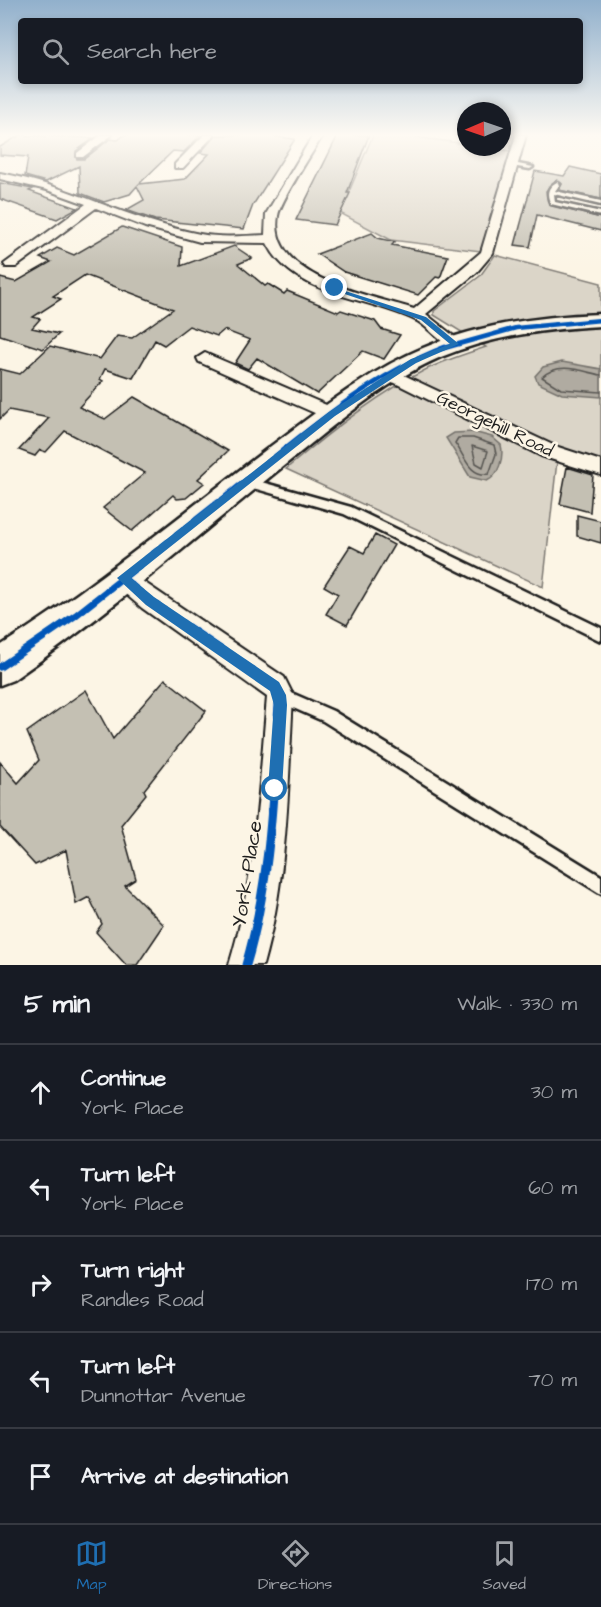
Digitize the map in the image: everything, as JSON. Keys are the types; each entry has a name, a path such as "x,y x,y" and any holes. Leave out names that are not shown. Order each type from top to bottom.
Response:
{"street":[{"path":"14,180 200,238 269,239"},
{"path":"292,180 272,214 268,226 269,239 280,256 306,276 431,322 455,344"},
{"path":"416,315 472,269 487,253 509,180"},
{"path":"10,264 94,204"},
{"path":"0,667 123,578 332,414 391,374 414,361 455,344 512,328 601,320"},
{"path":"205,358 332,414"},
{"name":"Georgehill Road","path":"391,374 548,451 601,468"},
{"path":"123,578 150,601 274,686 280,695"},
{"name":"York Place","path":"246,965 254,938 268,853 280,695"}],"lane":[{"path":"557,184 551,192 553,203 601,214"},
{"path":"551,192 601,203"},
{"path":"245,481 347,510 601,635"},
{"path":"280,695 328,716 601,886"}],"shaded area":[{"path":"354,180 506,180 489,252 391,240 340,213"},
{"path":"495,255 601,283 601,462 557,461 543,587 286,469 336,428 407,380 433,366 486,347 434,315 434,311 480,276"}],"water":[{"path":"562,362 601,369 601,397 562,394 538,383 535,376 543,367"},
{"path":"473,432 492,437 501,445 500,466 495,475 487,481 470,477 446,438 454,433"}],"building":[{"path":"80,180 143,180 139,184 175,180 269,180 253,205 244,229 155,220 126,210 144,200 137,186 130,194 104,202 80,193"},
{"path":"316,180 352,180 347,193 350,193 335,225 296,220"},
{"path":"533,180 556,180 546,191 549,205 601,218 601,231 537,215 530,247 515,245"},
{"path":"556,180 601,180 601,199 559,190 562,184"},
{"path":"0,183 33,189 29,191 77,208 57,219 0,199"},
{"path":"122,227 182,247 181,266 234,246 252,258 238,264 265,286 268,284 284,294 287,291 338,312 341,310 375,321 381,329 400,335 384,359 363,351 317,394 257,358 248,369 235,363 250,340 224,330 217,336 189,326 164,345 155,340 133,378 105,369 100,379 103,381 79,407 105,419 134,397 228,451 198,479 204,483 186,498 177,499 173,495 132,531 103,508 145,473 65,431 46,452 40,450 35,456 19,450 49,418 9,410 0,419 0,369 20,374 50,346 100,359 117,336 132,338 173,309 85,275 53,296 61,299 33,317 40,319 32,328 59,334 43,349 0,335 0,278 16,282 51,262 40,258 57,248 74,255"},
{"path":"372,233 378,238 395,242 392,245 448,256 440,278 436,277 418,295 344,272 317,254"},
{"path":"567,467 593,475 590,512 560,504"},
{"path":"577,515 601,521 601,543 577,536"},
{"path":"375,535 394,545 347,625 326,614 338,594 324,586 350,546 364,553"},
{"path":"165,679 206,711 144,790 146,794 121,825 136,879 125,886 164,925 137,965 126,965 96,932 102,924 89,897 76,904 66,850 35,865 0,827 0,762 18,783 39,760 27,732 86,690 113,739"}],"cycle path":[{"path":"0,667 76,615 326,419 395,371 433,352 474,338 537,325 601,320"},
{"path":"123,578 150,601 275,686 280,695 269,853 254,938 246,965"}],"route":[{"path":"275,789 281,705 280,695 274,686 150,601 123,578 332,414 391,374 414,361 455,344 441,330 423,318 335,288"}]}
